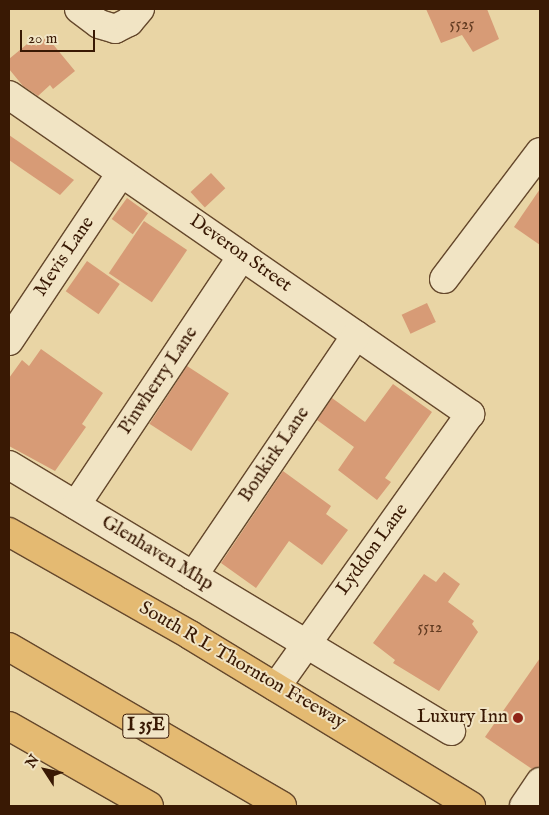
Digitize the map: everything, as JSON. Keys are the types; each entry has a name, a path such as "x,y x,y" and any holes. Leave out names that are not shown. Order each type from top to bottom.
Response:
{"main road":[{"name":"South R L Thornton Freeway","path":"9,532 276,686 471,806"},
{"name":"I 35E","path":"9,646 282,806"},
{"path":"9,726 149,806"}],"street":[{"path":"79,9 99,24 115,29 129,22 140,9"},
{"name":"Deveron Street","path":"9,95 470,414"},
{"path":"444,279 540,152"},
{"name":"Mevis Lane","path":"9,341 121,173"},
{"name":"Pinwherry Lane","path":"76,505 242,256"},
{"name":"Bonkirk Lane","path":"193,576 356,335"},
{"name":"Lyddon Lane","path":"276,686 470,414"},
{"name":"Glenhaven Mhp","path":"9,465 305,645 451,730"},
{"path":"524,806 540,782"}],"building":[{"path":"426,9 487,9 499,39 473,52 462,35 441,43"},
{"path":"47,37 75,71 53,89 50,85 38,96 23,86 9,69 9,59 32,40 36,46"},
{"path":"9,135 74,180 60,195 9,160"},
{"path":"211,173 225,188 205,207 191,192"},
{"path":"540,189 540,245 514,227"},
{"path":"127,198 148,213 133,234 112,219"},
{"path":"144,221 187,250 152,302 109,273"},
{"path":"87,261 120,284 99,314 66,291"},
{"path":"427,303 436,322 410,334 402,315"},
{"path":"41,349 103,393 82,424 86,427 55,471 9,446 9,378 22,360 29,366"},
{"path":"187,366 229,393 191,451 149,424"},
{"path":"393,384 432,412 385,478 391,482 377,500 338,470 354,447 317,420 332,398 365,422"},
{"path":"283,471 331,506 326,514 348,530 322,565 289,541 256,588 221,563"},
{"path":"444,572 460,584 448,602 474,621 472,624 478,632 439,691 393,663 395,660 373,643 424,574 436,582"},
{"name":"Luxury Inn","path":"540,658 540,766 532,769 485,737"}],"place":[{"name":"Luxury Inn","path":"518,718"}]}
